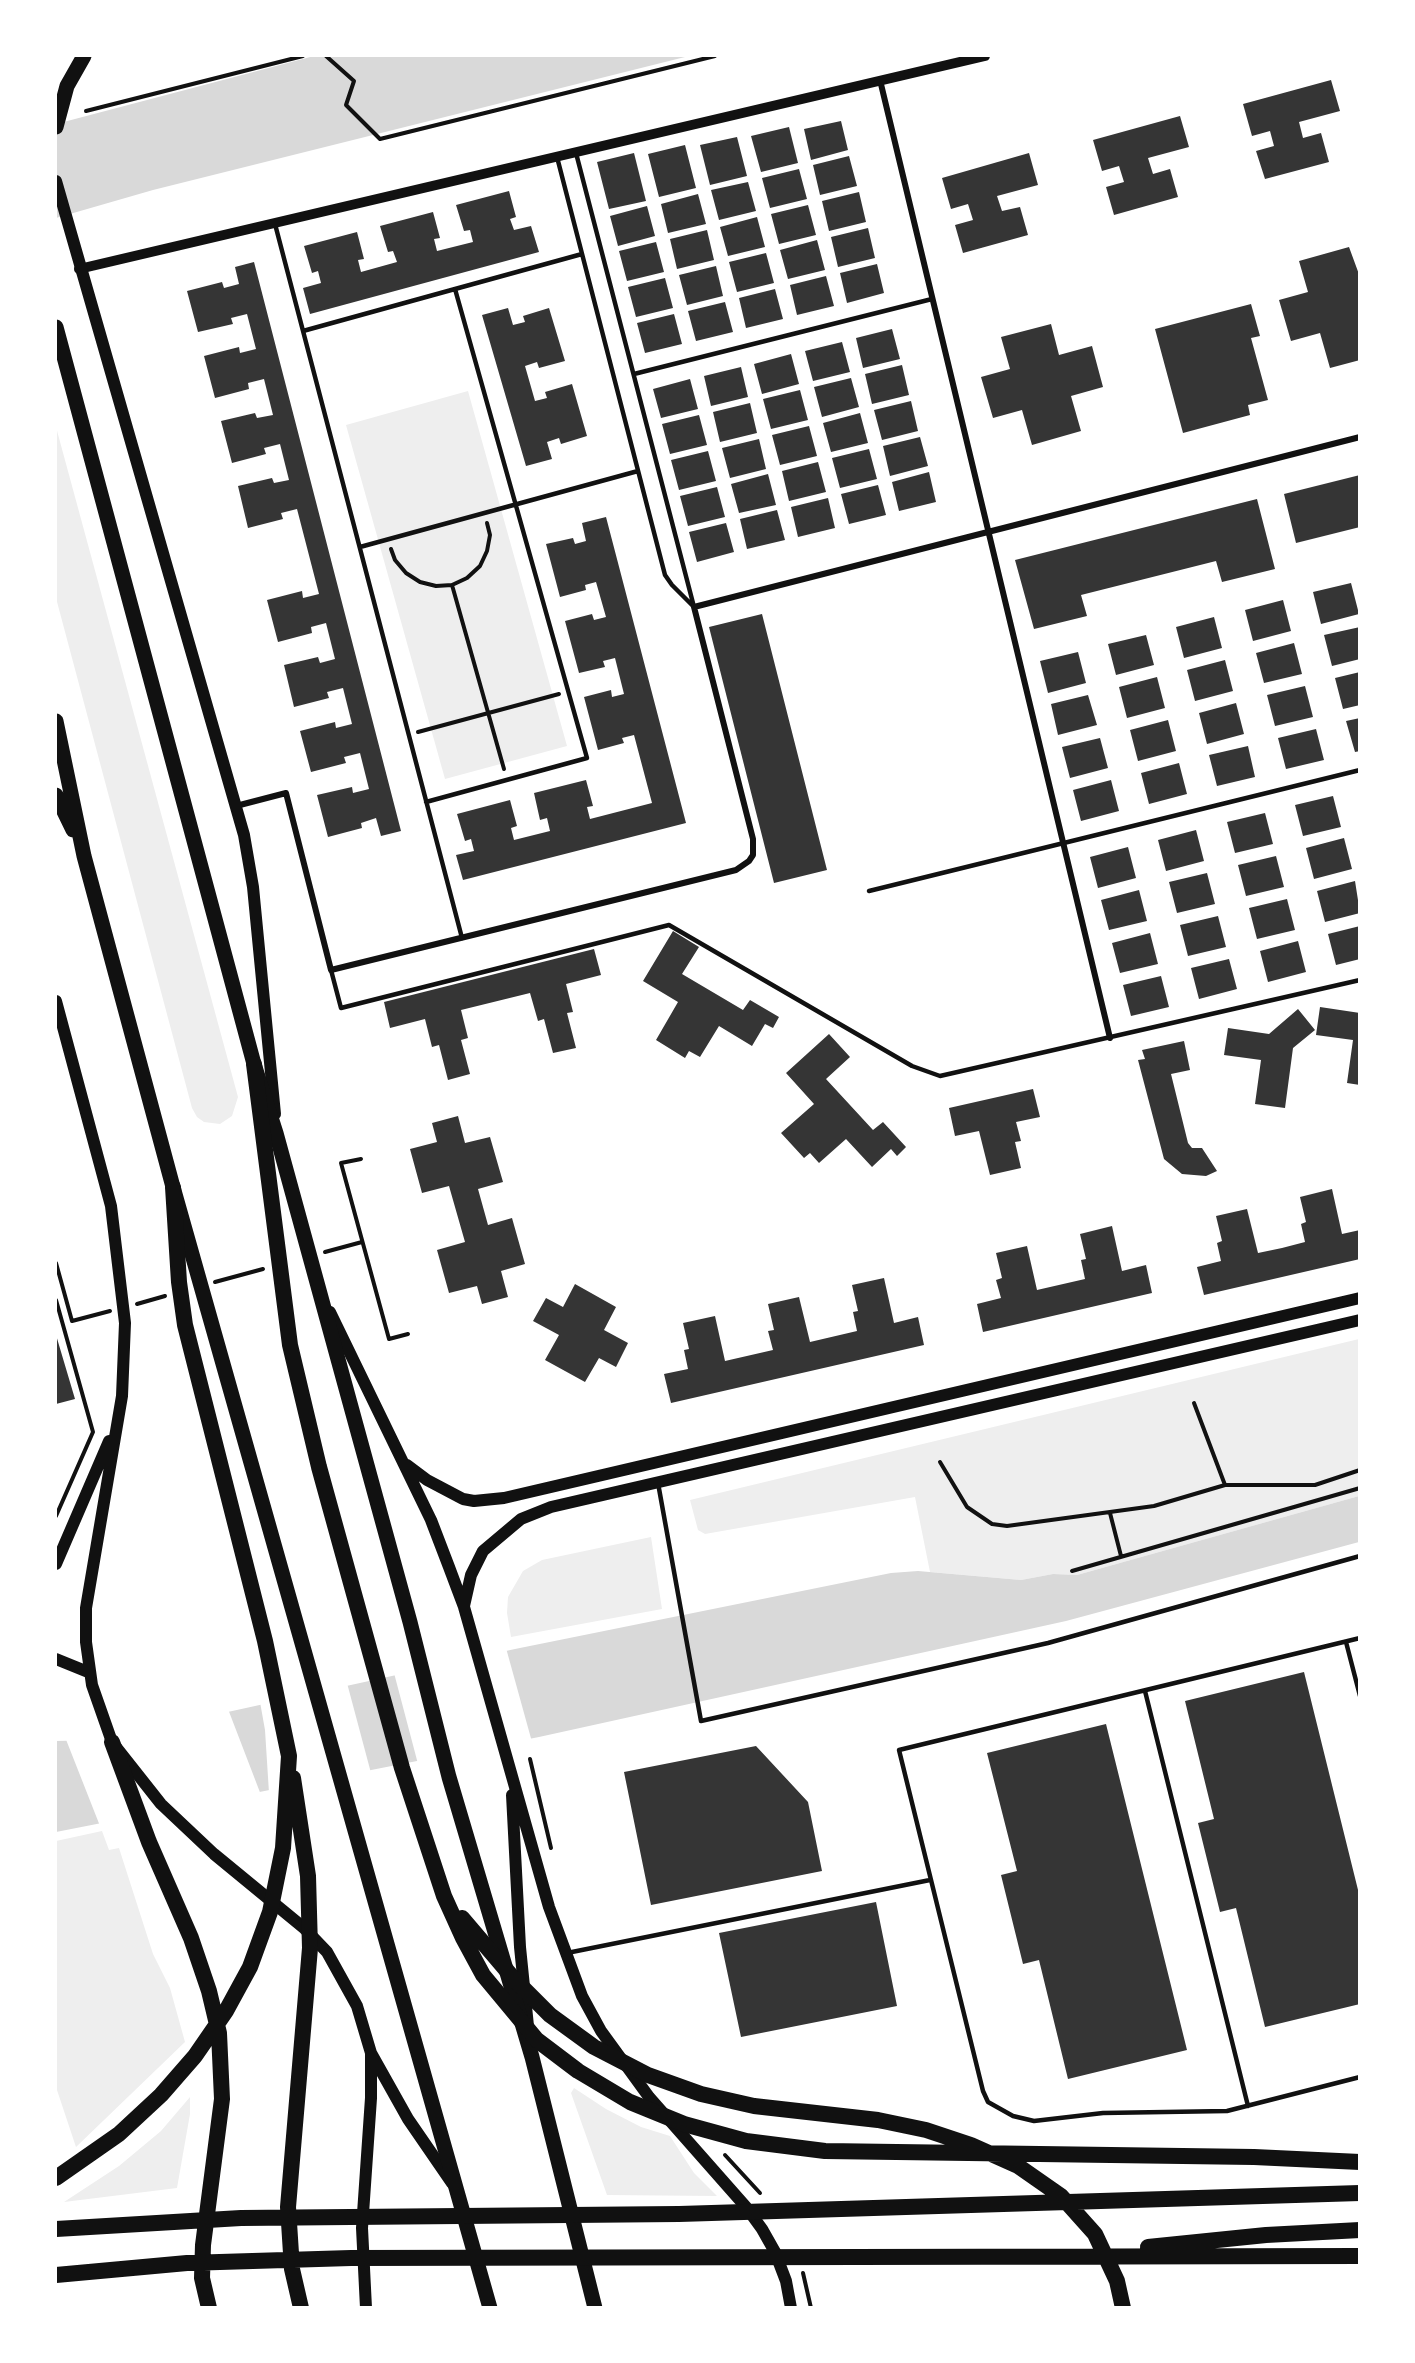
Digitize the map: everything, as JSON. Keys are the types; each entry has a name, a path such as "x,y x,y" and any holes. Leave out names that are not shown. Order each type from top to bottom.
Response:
{"highway":[{"path":"254,1064 290,1345 319,1467 402,1768 444,1896 483,1975 537,2040 578,2072 630,2102 684,2124 746,2140 825,2151 1254,2157 1359,2162"},
{"path":"173,1187 179,1281 185,1325 265,1641 301,1818 308,1876 310,1948 288,2207 292,2269 301,2307"},
{"path":"112,1742 149,1842 191,1938 209,1992 219,2033 223,2070 222,2099 203,2245 202,2278 209,2307"},
{"path":"56,2178 119,2134 161,2095 195,2056 226,2011 250,1967 270,1912 283,1848 289,1756"},
{"path":"444,1896 491,1954 550,2015 594,2047 648,2075 701,2094 754,2106 878,2120 927,2130 971,2145 1018,2166 1061,2196 1095,2234 1117,2281 1123,2307"},
{"path":"56,2229 143,2222 252,2218 679,2214 1359,2193"},
{"path":"1055,2257 1266,2235 1359,2230"},
{"path":"56,2275 187,2264 351,2258 1359,2256"}],"main road":[{"path":"56,127 67,86 84,56"},
{"path":"56,181 236,806 253,887 276,1133"},
{"path":"56,327 254,1064 276,1133 410,1622 449,1777 532,2057 563,2172 595,2307"},
{"path":"56,721 84,856 173,1187 490,2307"},
{"path":"56,795 84,856"},
{"path":"56,1001 111,1206 122,1284 125,1361 117,1424 86,1608 88,1672 92,1685 112,1742 155,1797 190,1832 296,1922 327,1952 357,2006 371,2053 408,2119 460,2195"},
{"path":"318,1289 431,1520 464,1608 509,1770 565,1954 582,1996 627,2069 762,2229 775,2252 786,2281 791,2307"},
{"path":"404,1463 444,1490 474,1501 504,1498 1359,1298"},
{"path":"464,1608 469,1582 479,1558 501,1533 521,1519 551,1507 1359,1320"},
{"path":"56,1564 117,1424"},
{"path":"591,1477 585,1480 582,1489 586,1495 596,1497"},
{"path":"56,1659 88,1672"},
{"path":"509,1770 520,1947 532,2057"},
{"path":"366,2307 362,2228 371,2098 371,2053"}],"street":[{"path":"80,269 985,56"},
{"path":"880,80 1110,1038"},
{"path":"236,806 286,793 331,970 736,870 749,861 753,855 753,839 694,607 1359,437"}],"lane":[{"path":"576,152 694,607"},
{"path":"557,157 665,575 694,607"},
{"path":"275,223 462,938"},
{"path":"303,331 582,254"},
{"path":"426,802 587,758 455,289"},
{"path":"634,374 932,299"},
{"path":"360,548 638,471"},
{"path":"869,891 1359,771"},
{"path":"331,970 341,1008 669,925 928,1073 954,1075 1359,980"},
{"path":"657,1483 701,1721 1048,1643 1359,1556"},
{"path":"1359,1638 899,1750 983,2091 988,2102 1013,2116 1034,2121 1103,2113 1227,2111 1359,2077"},
{"path":"1346,1642 1359,1696"},
{"path":"1144,1691 1248,2106"},
{"path":"565,1954 930,1881"}],"path":[{"path":"86,111 303,56"},
{"path":"326,56 354,81 346,105 380,139 715,56"},
{"path":"390,539 395,560 406,573 420,582 436,586 452,585 474,572 488,551 490,535 484,513"},
{"path":"452,585 507,780"},
{"path":"409,735 568,692"},
{"path":"361,1159 341,1164 389,1339 408,1334"},
{"path":"56,1263 72,1322"},
{"path":"56,1300 93,1432 56,1516"},
{"path":"1194,1403 1225,1485"},
{"path":"940,1462 968,1507 992,1524 1033,1524 1154,1506 1225,1485 1315,1485 1359,1470"},
{"path":"1072,1571 1359,1488"},
{"path":"1110,1513 1122,1556"},
{"path":"530,1759 554,1859"},
{"path":"719,2148 761,2194"},
{"path":"800,2262 811,2307"}],"shaded area":[{"path":"314,56 689,56 153,190 56,218 56,124"},
{"path":"468,391 567,746 445,779 346,425"},
{"path":"56,427 238,1097 232,1116 220,1124 204,1122 197,1117 192,1108 56,598"},
{"path":"1359,1339 1359,1496 1077,1575 1053,1574 1021,1580 930,1572 915,1497 705,1534 698,1530 690,1500"},
{"path":"1359,1496 1359,1542 1066,1621 539,1737 56,1832 56,1741 100,1740 515,1649 891,1573 918,1571 1021,1580 1053,1574 1077,1575"},
{"path":"651,1537 662,1609 511,1637 507,1613 508,1597 523,1571 542,1560"},
{"path":"102,1831 109,1850 119,1848 153,1954 170,1988 185,2042 76,2147 56,2087 56,1841"},
{"path":"574,2088 606,2109 641,2127 670,2136 694,2173 717,2196 607,2195 571,2093"},
{"path":"190,2097 190,2114 177,2188 64,2202 119,2166 161,2131"}],"pier":[{"path":"506,1648 532,1742 418,1764 394,1673"},
{"path":"347,1683 371,1773 269,1793 265,1730 260,1702"},
{"path":"228,1709 261,1795 100,1826 65,1737 100,1737"}],"building":[{"path":"1331,80 1340,111 1299,122 1303,138 1321,133 1329,162 1265,179 1256,151 1274,146 1270,131 1252,136 1243,104"},
{"path":"1180,116 1189,147 1148,158 1153,174 1170,169 1178,197 1114,215 1106,187 1124,182 1119,166 1102,171 1093,140"},
{"path":"841,121 848,150 811,160 804,129"},
{"path":"789,127 798,163 761,172 751,136"},
{"path":"737,137 747,176 710,185 700,145"},
{"path":"685,145 696,188 659,197 648,154"},
{"path":"634,153 646,201 609,209 597,162"},
{"path":"1029,153 1038,185 997,196 1002,211 1020,207 1028,235 963,253 955,225 973,220 968,204 951,209 942,178"},
{"path":"849,156 857,186 820,195 813,165"},
{"path":"799,169 807,199 770,208 762,178"},
{"path":"748,182 756,211 719,220 711,190"},
{"path":"509,191 516,217 510,219 514,230 531,226 539,252 310,314 303,288 321,283 318,271 312,273 304,246 357,232 364,259 358,260 361,272 397,262 393,251 388,252 380,226 433,212 440,238 434,239 437,251 473,242 470,230 464,231 456,205"},
{"path":"859,192 866,222 829,231 822,201"},
{"path":"698,194 706,224 668,233 661,204"},
{"path":"808,205 816,235 779,244 771,214"},
{"path":"647,206 655,236 618,246 610,216"},
{"path":"757,217 765,247 728,256 720,227"},
{"path":"868,228 875,258 838,267 831,237"},
{"path":"707,230 714,260 677,269 670,239"},
{"path":"817,240 825,270 788,279 780,250"},
{"path":"656,242 664,272 627,281 619,251"},
{"path":"1349,247 1360,277 1360,360 1330,368 1320,333 1291,341 1279,300 1308,292 1299,261"},
{"path":"766,253 774,283 737,292 729,262"},
{"path":"254,262 401,831 381,836 376,818 361,823 362,828 328,837 317,795 352,787 353,793 369,789 360,753 344,757 346,763 311,772 300,731 335,722 336,728 352,724 343,688 327,692 329,698 294,707 284,665 318,657 320,663 335,659 326,623 311,627 312,633 278,642 267,600 302,591 303,598 319,594 297,509 281,513 283,519 248,528 238,486 272,478 274,483 289,480 280,444 264,448 266,454 232,463 221,421 255,413 257,418 273,415 264,379 248,383 249,389 215,398 204,356 239,347 240,353 256,349 247,314 231,318 233,324 198,332 187,291 222,282 224,288 239,284 235,267"},
{"path":"877,264 884,293 847,303 840,273"},
{"path":"716,266 723,296 687,305 679,275"},
{"path":"826,276 834,306 797,315 790,285"},
{"path":"665,278 673,308 636,317 628,287"},
{"path":"775,289 783,319 746,328 739,298"},
{"path":"725,302 733,332 696,341 688,311"},
{"path":"1251,304 1260,336 1251,338 1268,400 1248,405 1250,415 1183,433 1155,329"},
{"path":"508,308 513,325 525,322 523,316 549,308 565,361 539,368 537,362 525,366 535,401 547,398 545,392 572,384 587,436 561,444 559,438 547,442 552,459 526,466 482,315"},
{"path":"674,314 682,344 645,353 637,323"},
{"path":"1051,324 1059,355 1092,346 1103,387 1071,396 1081,431 1032,445 1022,410 993,418 981,377 1010,369 1001,337"},
{"path":"892,329 900,359 863,368 856,338"},
{"path":"842,342 850,372 813,381 805,351"},
{"path":"791,354 799,384 762,394 754,364"},
{"path":"902,365 909,395 872,404 865,374"},
{"path":"741,367 748,397 711,406 704,376"},
{"path":"851,378 859,407 822,417 814,387"},
{"path":"690,379 698,409 661,418 653,389"},
{"path":"800,390 808,420 771,429 763,399"},
{"path":"911,401 918,431 882,440 874,410"},
{"path":"750,403 757,433 720,442 713,412"},
{"path":"860,413 868,443 831,452 823,423"},
{"path":"699,415 707,445 670,454 662,424"},
{"path":"809,426 817,456 780,465 772,435"},
{"path":"920,437 928,466 890,476 883,446"},
{"path":"759,439 766,469 730,478 722,448"},
{"path":"869,449 877,479 840,488 832,458"},
{"path":"708,451 716,481 679,490 671,460"},
{"path":"818,462 826,492 789,501 782,471"},
{"path":"929,472 936,502 899,511 892,482"},
{"path":"768,474 776,505 739,513 731,484"},
{"path":"1360,475 1360,527 1296,543 1284,494"},
{"path":"878,485 886,515 849,524 841,494"},
{"path":"717,487 725,517 688,526 680,496"},
{"path":"828,498 835,528 798,537 791,507"},
{"path":"1257,499 1275,569 1222,582 1216,561 1081,595 1087,616 1034,629 1015,560"},
{"path":"777,510 785,540 747,549 740,519"},
{"path":"606,517 686,823 463,880 456,855 474,851 471,839 465,841 457,814 510,800 517,826 511,828 514,840 550,831 547,818 540,820 534,793 586,780 593,806 587,807 590,819 652,803 634,735 622,738 624,743 598,750 584,697 611,690 612,697 624,694 615,658 603,661 605,667 579,673 565,621 592,614 594,620 606,617 596,582 585,585 586,590 560,597 546,544 573,538 575,544 586,541 582,523"},
{"path":"726,523 734,552 697,562 689,532"},
{"path":"1351,583 1359,614 1321,624 1313,592"},
{"path":"1283,600 1291,631 1253,641 1245,610"},
{"path":"762,614 827,870 774,883 709,627"},
{"path":"1214,617 1222,648 1184,658 1176,627"},
{"path":"1360,627 1360,659 1332,666 1324,635"},
{"path":"1146,635 1154,665 1116,675 1108,644"},
{"path":"1294,643 1302,674 1264,683 1256,653"},
{"path":"1078,652 1086,683 1048,693 1040,661"},
{"path":"1225,660 1233,691 1195,701 1187,670"},
{"path":"1360,672 1360,705 1343,709 1335,678"},
{"path":"1157,677 1165,708 1127,718 1119,687"},
{"path":"1305,686 1313,717 1275,726 1267,695"},
{"path":"1088,695 1097,725 1058,735 1051,704"},
{"path":"1236,703 1244,734 1207,744 1199,713"},
{"path":"1360,718 1360,751 1355,752 1346,721"},
{"path":"1168,720 1176,751 1138,761 1130,730"},
{"path":"1316,729 1324,760 1286,769 1278,738"},
{"path":"1100,738 1108,768 1070,778 1062,747"},
{"path":"1248,746 1255,777 1217,786 1209,755"},
{"path":"1179,763 1187,794 1149,804 1141,773"},
{"path":"1111,780 1119,811 1081,821 1073,790"},
{"path":"1333,796 1341,827 1303,836 1295,805"},
{"path":"1265,813 1273,844 1235,853 1227,822"},
{"path":"1196,830 1204,861 1166,871 1158,840"},
{"path":"1344,838 1352,869 1314,879 1306,848"},
{"path":"1128,847 1136,878 1098,888 1090,857"},
{"path":"1276,856 1284,887 1246,896 1238,865"},
{"path":"1207,873 1215,904 1177,913 1169,882"},
{"path":"1355,881 1360,913 1325,922 1317,891"},
{"path":"1139,890 1147,921 1109,930 1101,900"},
{"path":"1287,899 1295,930 1257,939 1249,908"},
{"path":"1218,916 1226,947 1188,956 1180,925"},
{"path":"1360,926 1360,959 1336,965 1328,934"},
{"path":"673,931 699,947 682,974 743,1010 750,1000 779,1017 773,1028 765,1024 752,1046 719,1026 700,1057 689,1051 685,1058 656,1040 678,1002 643,981"},
{"path":"1150,933 1158,964 1120,973 1112,943"},
{"path":"1298,941 1306,972 1268,982 1260,951"},
{"path":"594,949 601,975 566,984 573,1012 567,1013 576,1048 553,1053 544,1019 538,1021 530,993 461,1010 468,1038 461,1040 470,1074 448,1080 439,1045 432,1047 425,1019 390,1028 384,1002"},
{"path":"1229,959 1237,989 1199,999 1191,968"},
{"path":"1161,976 1169,1007 1131,1016 1123,985"},
{"path":"1320,1007 1360,1013 1360,1085 1347,1083 1353,1040 1316,1035"},
{"path":"1298,1009 1315,1030 1293,1048 1285,1108 1255,1104 1261,1060 1224,1055 1228,1028 1269,1034"},
{"path":"829,1034 850,1057 826,1079 873,1130 883,1122 906,1147 897,1156 891,1149 872,1167 846,1139 819,1163 810,1153 804,1158 781,1133 814,1104 786,1073"},
{"path":"1184,1041 1190,1070 1171,1074 1188,1143 1192,1148 1202,1148 1217,1171 1206,1176 1182,1174 1164,1159 1138,1060 1145,1059 1142,1050"},
{"path":"1033,1089 1040,1117 1016,1122 1021,1141 1015,1142 1021,1168 990,1175 979,1131 955,1136 949,1108"},
{"path":"458,1116 465,1143 490,1137 503,1182 478,1189 488,1225 512,1218 525,1264 501,1271 508,1297 482,1304 477,1286 449,1293 437,1250 465,1242 449,1186 422,1193 410,1149 437,1142 432,1123"},
{"path":"1332,1189 1342,1234 1360,1230 1360,1259 1204,1295 1197,1267 1221,1261 1217,1243 1222,1241 1216,1216 1247,1209 1258,1253 1282,1248 1305,1242 1301,1224 1306,1222 1300,1197"},
{"path":"1112,1226 1122,1271 1146,1265 1152,1293 983,1332 977,1304 1001,1298 996,1280 1002,1278 996,1253 1027,1246 1037,1290 1085,1279 1081,1260 1086,1259 1080,1234"},
{"path":"884,1278 894,1323 918,1317 924,1345 671,1403 664,1374 688,1369 684,1350 689,1349 683,1323 715,1316 725,1361 773,1350 768,1331 774,1330 768,1304 799,1297 810,1342 857,1331 853,1312 858,1311 852,1285"},
{"path":"575,1284 616,1307 604,1330 628,1343 616,1367 599,1358 585,1382 545,1360 559,1335 533,1321 546,1298 563,1307"},
{"path":"56,1335 75,1399 56,1404"},
{"path":"1304,1672 1360,1898 1360,2004 1265,2027 1236,1908 1220,1912 1198,1823 1214,1819 1185,1701"},
{"path":"1106,1724 1187,2050 1068,2079 1039,1960 1023,1964 1001,1875 1017,1871 987,1753"},
{"path":"756,1746 808,1802 822,1871 651,1905 624,1772"},
{"path":"876,1902 897,2006 741,2037 719,1933"}]}
